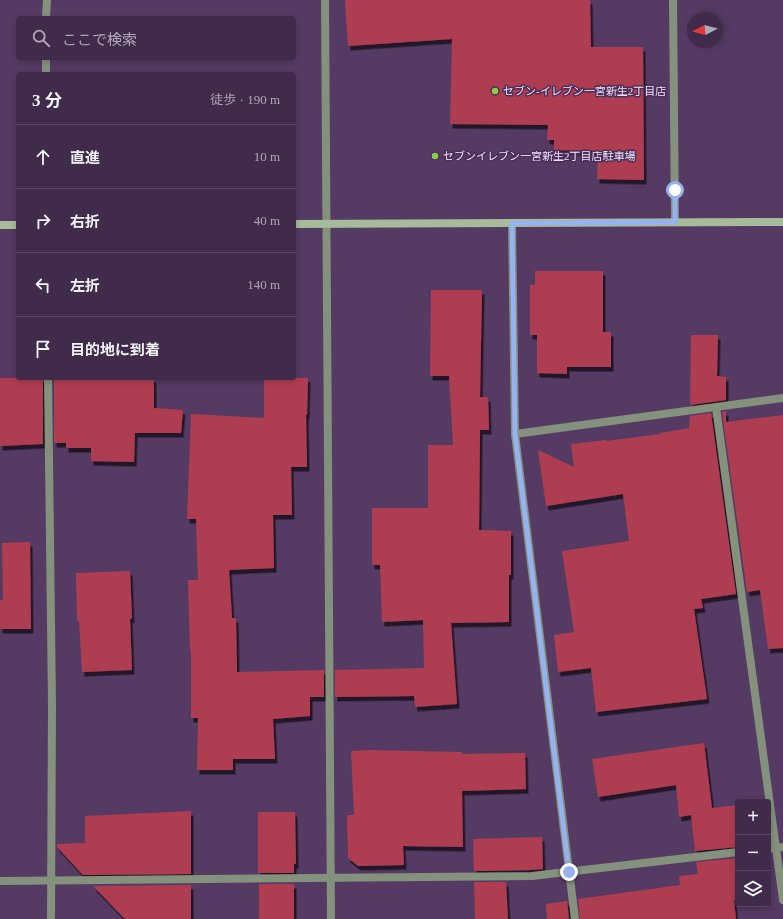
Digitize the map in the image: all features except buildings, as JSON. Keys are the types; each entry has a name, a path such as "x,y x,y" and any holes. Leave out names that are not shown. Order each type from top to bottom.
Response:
{"street":[{"path":"46,0 46,16"},
{"path":"325,0 325,224 331,919"},
{"path":"673,0 675,222"},
{"path":"46,60 46,72"},
{"path":"296,224 783,222"},
{"path":"512,223 515,434 575,919"},
{"path":"0,225 16,225"},
{"path":"48,380 52,697 51,919"},
{"path":"515,434 783,398"},
{"path":"716,407 783,900"},
{"path":"0,881 51,882 330,877 532,876 735,852"}],"place":[{"name":"セブン-イレブン一宮新生2丁目店","path":"495,91"},
{"name":"セブンイレブン一宮新生2丁目店駐車場","path":"435,156"}],"route":[{"path":"569,872 515,434 512,223 675,222 675,190"}]}
